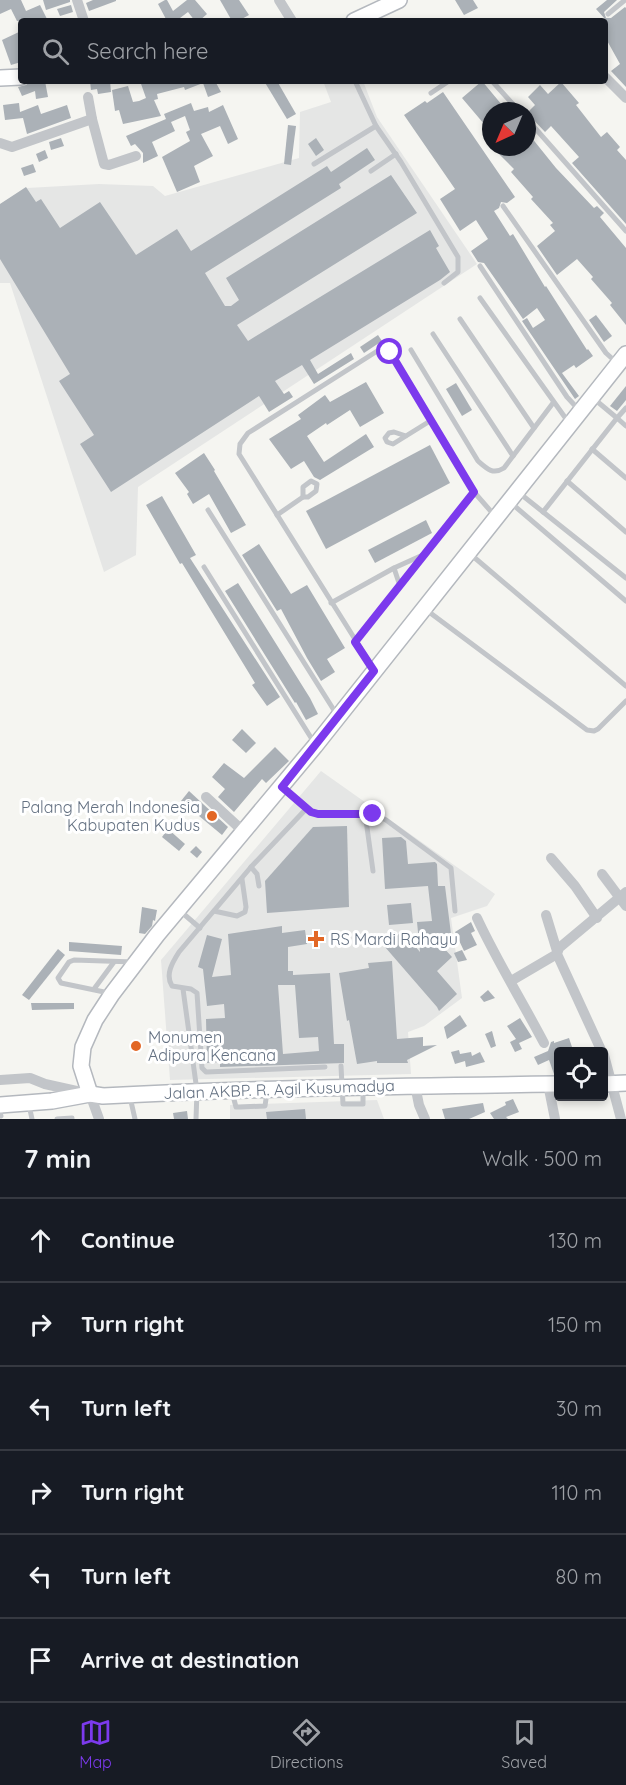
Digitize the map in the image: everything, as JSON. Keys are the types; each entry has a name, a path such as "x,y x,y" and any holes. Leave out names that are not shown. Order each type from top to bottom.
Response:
{"main road":[{"path":"360,18 394,1"},
{"path":"0,78 18,77"},
{"path":"90,1094 81,1066 83,1047 91,1026 112,994 315,746 622,359"},
{"name":"Jalan AKBP. R. Agil Kusumadya","path":"0,1111 29,1103 90,1094 103,1096 414,1085 553,1084"}],"street":[{"path":"77,0 83,18"},
{"path":"279,0 290,18"},
{"path":"608,80 626,98"},
{"path":"88,97 104,164 109,165 136,156"},
{"path":"0,144 12,147 92,119"},
{"path":"206,797 244,831"},
{"path":"551,858 575,886 597,918"},
{"path":"512,981 557,952 623,898 602,874"},
{"path":"546,915 557,952 600,1047"},
{"path":"477,918 495,957 512,981 544,1043"},
{"path":"608,1068 621,1119"},
{"path":"0,1080 30,1078 45,1084 90,1094 99,1119"},
{"path":"553,1084 555,1119"},
{"path":"414,1085 425,1119"}],"lane":[{"path":"608,14 625,0"},
{"path":"356,84 375,126 396,154 458,257 458,272 444,283"},
{"path":"431,93 444,84"},
{"path":"495,84 511,102"},
{"path":"314,164 375,126"},
{"path":"536,129 626,231"},
{"path":"371,171 396,154"},
{"path":"502,206 606,353 622,359"},
{"path":"480,266 567,397 580,411"},
{"path":"480,298 570,424"},
{"path":"460,320 534,428"},
{"path":"433,334 513,456"},
{"path":"374,671 239,454 240,444 248,433 382,348 386,349 390,352 474,492 496,517"},
{"path":"411,350 478,461 492,471 498,472 513,456 553,403"},
{"path":"592,397 626,426"},
{"path":"543,512 626,408"},
{"path":"406,436 430,421"},
{"path":"592,449 626,478"},
{"path":"567,482 626,532"},
{"path":"355,642 474,492"},
{"path":"513,496 543,512 626,578"},
{"path":"513,496 626,601"},
{"path":"277,515 303,497"},
{"path":"208,510 338,716"},
{"path":"468,552 626,686"},
{"path":"331,603 426,553"},
{"path":"204,567 315,746"},
{"path":"394,568 400,586"},
{"path":"424,608 587,730 598,729 626,701"},
{"path":"282,787 307,808 318,814 365,813 386,820 451,868 455,911"},
{"path":"202,1068 197,993 191,989 176,988 170,983 170,968 179,952 251,867 307,808"},
{"path":"365,813 373,871"},
{"path":"251,867 257,874 259,886"},
{"path":"214,911 237,916 245,912 242,879"},
{"path":"179,910 200,928"},
{"path":"112,994 62,984 58,978 69,962 74,960 136,962"},
{"path":"94,989 114,962"},
{"path":"183,989 197,1091 196,1119"},
{"path":"340,1066 342,1088"},
{"path":"194,1068 202,1068 208,1072 325,1067"},
{"path":"130,1095 135,1119"},
{"path":"29,1103 32,1119"},
{"path":"57,1119 72,1118"}],"shaded area":[{"path":"324,84 364,84 377,117 477,264 138,487 136,555 104,572 10,283 0,283 0,204 27,188 99,184 153,186 165,196 299,158 300,112 331,102"},
{"name":"RS Mardi Rahayu","path":"321,771 495,894 487,906 451,918 462,998 424,1026 408,1032 411,1074 170,1080 161,960"},
{"path":"377,1100 384,1119 230,1119 230,1105"}],"building":[{"path":"0,0 21,0 26,11 40,5 46,18 18,18 17,21 11,9 0,14"},
{"path":"43,0 70,0 70,2 46,10"},
{"path":"93,0 116,1 89,11 86,3"},
{"path":"167,0 173,11 187,0 195,0 207,14 202,18 193,18 188,12 180,18 165,18 158,4"},
{"path":"220,0 239,0 249,15 244,18 230,18"},
{"path":"455,0 473,0 478,8 464,15"},
{"path":"607,0 617,0 604,12 606,18 596,9"},
{"path":"71,5 73,12 60,16 57,9"},
{"path":"625,7 626,87 611,71 620,64 608,42 608,18"},
{"path":"18,32 18,63 11,65 2,40"},
{"path":"46,84 48,97 36,99 35,91 22,96 18,87"},
{"path":"90,84 110,84 111,92 98,94 97,89 91,90"},
{"path":"141,84 200,84 185,90 184,87 157,94 158,99 154,100 161,116 123,124 119,110 115,111 112,90 128,86 133,102 146,98"},
{"path":"203,84 217,84 221,92 208,97"},
{"path":"266,84 279,84 296,114 287,119"},
{"path":"478,84 484,84 500,102 482,102 482,122 462,98"},
{"path":"559,84 563,84 579,103 576,105 601,137 607,132 620,147 617,150 626,160 626,224 572,163 579,157 551,126 545,132 536,122 536,102 532,102 528,97 540,85 548,94"},
{"path":"443,92 482,149 482,156 487,156 515,197 507,203 501,202 499,208 494,211 510,236 513,234 545,287 593,356 576,368 574,365 562,373 579,396 575,399 522,321 527,318 533,328 545,320 537,308 523,319 484,263 478,262 471,251 488,239 476,220 460,231 440,199 455,189 404,115 425,101 427,103"},
{"path":"19,103 20,112 38,105 41,114 67,105 71,118 27,134 23,118 5,120 3,105"},
{"path":"191,103 194,111 208,107 209,112 223,105 238,139 228,144 220,126 201,134 213,156 194,166 200,182 177,192 162,157 190,141 186,132 190,130 185,116 171,122 175,131 152,142 158,156 143,163 143,153 135,144 131,146 126,136 166,119 164,114"},
{"path":"288,125 296,126 291,165 284,164"},
{"path":"61,138 64,146 51,150 49,142"},
{"path":"316,138 324,150 316,156 308,144"},
{"path":"536,143 594,208 597,206 604,213 600,217 626,248 626,325 610,305 612,303 591,279 593,277 577,259 557,275 537,246 555,231 550,225 553,223 511,172 514,169 501,156 536,156"},
{"path":"367,148 375,160 339,184 341,188 205,273 225,306 231,306 239,300 226,278 391,175 417,213 237,325 248,341 430,230 439,246 436,248 450,272 310,360 318,374 351,353 354,359 314,384 302,365 275,381 284,394 289,391 293,397 269,412 259,396 111,492 80,444 94,435 59,381 70,374 0,259 0,204 26,187 36,202 41,199 60,228 100,202 136,255 177,229 191,251 327,166 331,172"},
{"path":"45,150 48,158 39,162 36,154"},
{"path":"33,164 36,172 24,176 21,168"},
{"path":"596,315 612,336 604,342 589,320"},
{"path":"378,335 382,341 364,353 360,347"},
{"path":"366,382 384,413 360,427 350,410 307,436 324,462 366,434 374,447 320,480 314,477 304,461 291,469 269,439 301,419 298,415 325,395 330,402"},
{"path":"456,383 472,410 462,416 446,389"},
{"path":"626,386 626,400 617,411 610,406"},
{"path":"430,445 450,483 326,549 306,511"},
{"path":"204,453 246,525 231,533 209,494 193,504 187,494 189,492 175,473"},
{"path":"162,496 196,555 190,558 280,697 267,706 252,685 255,683 182,563 180,564 146,505"},
{"path":"426,520 432,533 375,563 368,550"},
{"path":"259,544 291,594 307,585 345,648 327,659 335,672 321,681 281,609 277,611 242,555"},
{"path":"238,583 318,714 306,720 225,591"},
{"path":"242,729 256,743 246,753 232,740"},
{"path":"275,747 289,761 266,783 262,779 234,812 218,797 225,789 212,777 224,763 244,778"},
{"path":"189,791 228,827 222,835 181,801"},
{"path":"347,826 349,907 267,913 265,881 313,827"},
{"path":"168,829 185,844 179,851 162,837"},
{"path":"401,837 406,841 408,864 435,862 438,886 445,886 451,934 433,936 452,957 437,971 457,994 439,1011 385,947 402,931 420,952 417,922 432,921 428,886 385,889 382,838"},
{"path":"196,846 202,852 197,858 190,852"},
{"path":"411,903 413,923 389,925 387,905"},
{"path":"142,907 157,910 155,921 153,920 152,926 145,934 139,933"},
{"path":"471,922 475,931 471,933 477,945 464,951 455,932"},
{"path":"282,926 282,933 305,930 307,944 288,947 288,971 293,971 293,975 330,973 334,1044 344,1044 344,1063 220,1067 220,1062 207,1063 206,1019 225,1018 224,1004 207,1006 203,969 198,967 207,935 222,939 212,977 231,975 228,934","holes":["278,985 295,985 299,1038 318,1037 319,1051 283,1054"]},
{"path":"69,942 122,946 121,955 69,951"},
{"path":"58,949 65,955 29,1000 22,995"},
{"path":"462,950 467,960 458,962 454,953"},
{"path":"392,961 397,1039 423,1037 423,1046 437,1045 407,1060 408,1063 377,1063 377,1061 357,1064 339,973 369,968 368,963"},
{"path":"488,990 495,998 484,1002 480,997"},
{"path":"31,1003 74,1003 74,1009 32,1010"},
{"path":"460,1015 467,1026 447,1039 444,1027"},
{"path":"520,1018 532,1037 519,1043 522,1049 515,1052 510,1042 516,1039 507,1026"},
{"path":"492,1031 496,1046 491,1048 485,1034"},
{"path":"569,1038 572,1047 554,1047 554,1074 549,1060 538,1065 534,1057 548,1051 551,1042 554,1041 554,1043"},
{"path":"459,1050 460,1054 471,1052 472,1056 480,1052 485,1062 466,1067 465,1061 455,1064 451,1052"},
{"path":"513,1099 519,1112 506,1117 508,1119 494,1119 490,1113"},
{"path":"483,1103 485,1112 469,1119 445,1119 442,1109"},
{"path":"305,1109 306,1119 267,1119 266,1112"},
{"path":"187,1111 188,1119 174,1119 173,1113"}],"place":[{"name":"Palang Merah Indonesia Kabupaten Kudus","path":"212,816"},
{"name":"RS Mardi Rahayu","path":"316,939"},
{"name":"Monumen Adipura Kencana","path":"136,1046"}],"route":[{"path":"373,814 311,812 282,787 374,671 355,642 474,492 390,352"}]}
